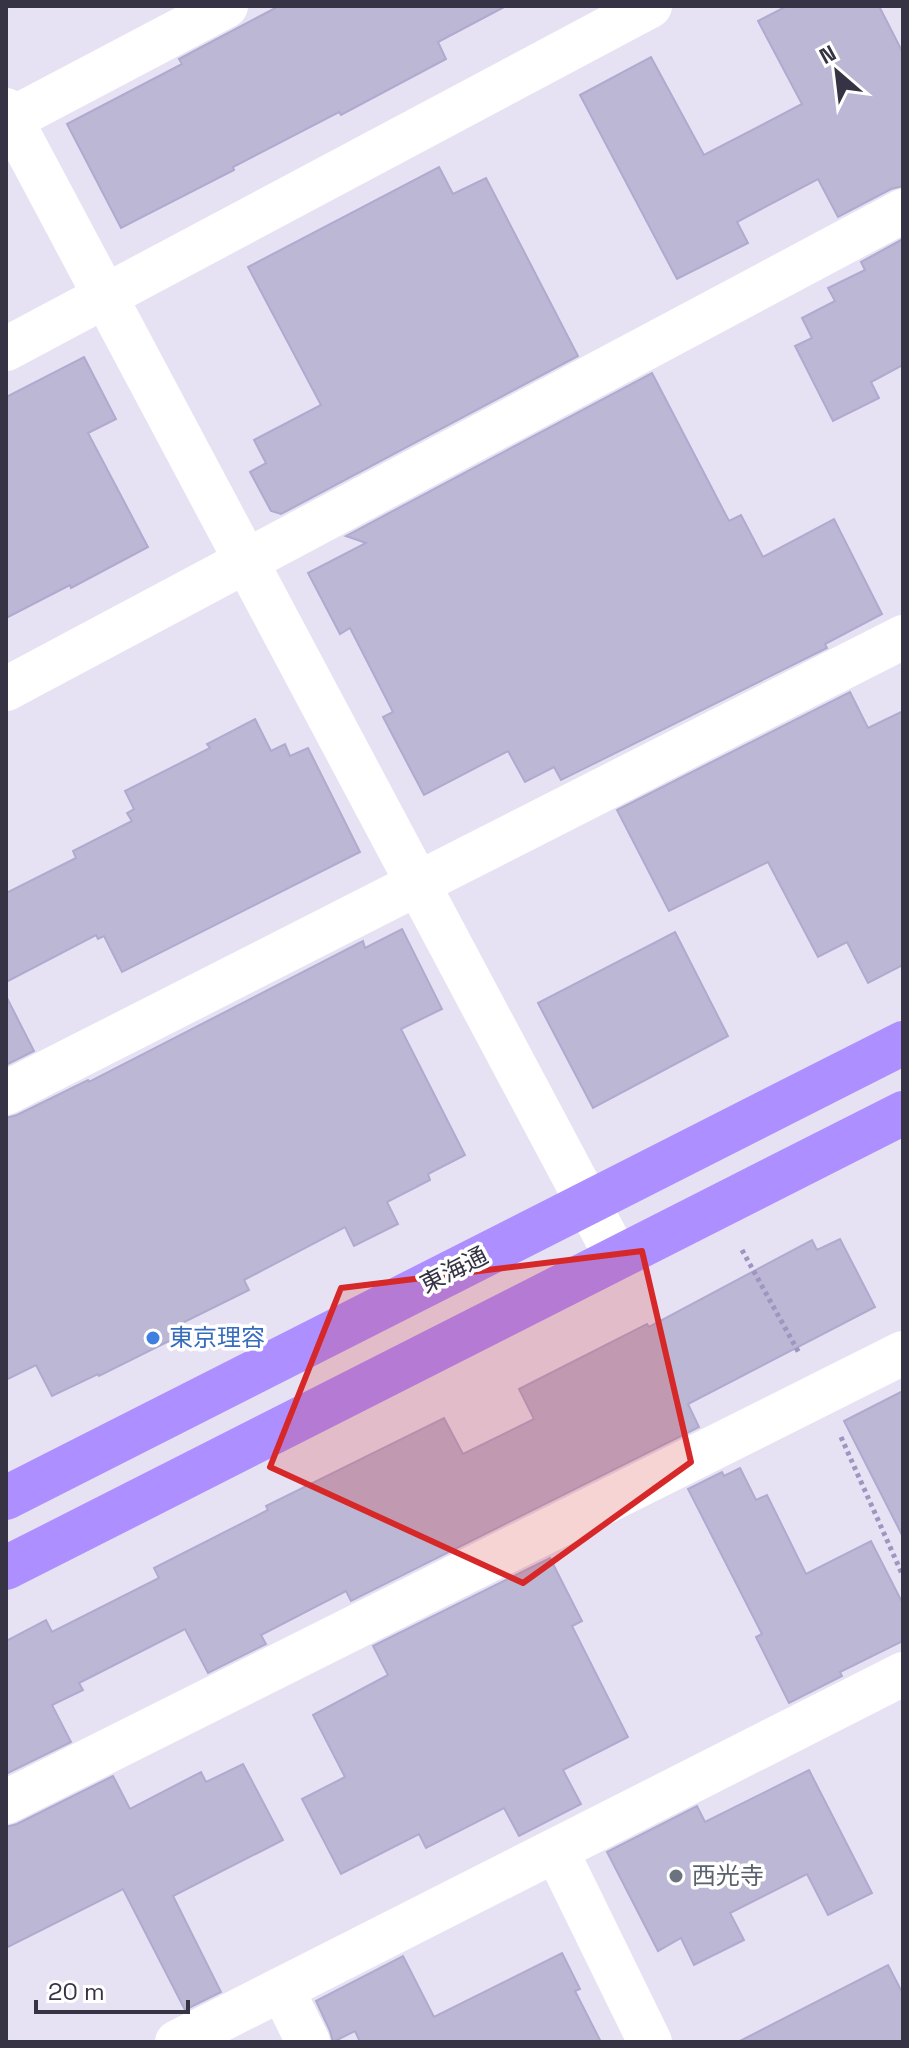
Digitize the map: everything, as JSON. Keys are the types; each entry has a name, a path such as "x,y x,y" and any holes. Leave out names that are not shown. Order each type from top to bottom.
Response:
{"main road":[{"name":"東海通","path":"6,1498 903,1043"},
{"path":"6,1568 903,1113"}],"street":[{"path":"226,6 8,117 617,1258"},
{"path":"6,349 650,6"},
{"path":"6,689 903,211"},
{"path":"6,1093 903,637"},
{"path":"6,1802 903,1353"},
{"path":"177,2042 903,1674"},
{"path":"556,1850 650,2042"},
{"path":"282,1989 308,2042"}],"highlighted area":[{"path":"642,1251 691,1462 523,1583 270,1467 341,1288"}],"building":[{"path":"279,6 506,6 438,42 446,59 341,115 339,112 233,167 234,170 121,228 67,124 182,64 179,59"},
{"path":"787,6 879,6 903,53 903,186 891,189 838,217 818,179 737,222 748,243 677,279 580,95 651,57 704,155 802,104 758,21"},
{"path":"439,167 453,194 486,178 578,356 281,514 271,511 250,472 266,463 254,440 321,405 248,267"},
{"path":"903,239 903,365 871,382 879,398 833,421 795,346 812,338 802,318 835,301 828,288 865,270 861,262"},
{"path":"84,357 116,419 88,433 148,547 6,618 6,397"},
{"path":"652,373 729,521 741,515 763,557 834,519 882,614 825,644 827,648 561,780 554,767 525,782 508,751 424,795 383,717 393,712 350,628 340,634 308,573 366,543 346,536"},
{"path":"850,692 868,728 903,711 903,965 868,983 847,942 818,957 768,862 669,911 617,810"},
{"path":"255,719 271,751 285,744 290,756 308,748 360,852 122,972 104,936 98,939 96,935 6,982 6,893 76,858 73,851 132,821 127,813 134,809 125,791 210,748 207,744"},
{"path":"402,929 442,1009 401,1029 465,1155 428,1174 430,1180 387,1202 398,1224 354,1246 345,1227 244,1280 249,1290 170,1329 175,1338 99,1376 52,1396 36,1365 6,1380 6,1118 89,1082 363,941 365,948"},
{"path":"675,932 728,1036 593,1108 538,1003"},
{"path":"6,996 34,1051 6,1065"},
{"path":"840,1239 875,1307 688,1404 699,1427 351,1601 346,1591 261,1635 266,1644 208,1673 185,1629 79,1683 83,1690 52,1705 71,1742 6,1774 6,1641 46,1620 52,1632 159,1578 154,1568 268,1510 266,1506 444,1418 463,1454 534,1419 519,1389 647,1324 649,1327 812,1240 817,1250"},
{"path":"903,1391 903,1537 844,1421"},
{"path":"740,1468 756,1500 767,1495 806,1574 871,1541 903,1604 903,1641 840,1672 842,1676 789,1703 756,1637 762,1634 688,1489 722,1472 724,1476"},
{"path":"550,1558 582,1621 572,1626 628,1737 563,1770 581,1804 519,1836 504,1808 426,1848 419,1834 341,1874 302,1799 345,1777 313,1715 388,1675 373,1646"},
{"path":"243,1764 283,1840 173,1896 221,1992 185,2010 123,1889 6,1948 6,1827 113,1776 130,1809 201,1772 206,1782"},
{"path":"809,1770 872,1893 828,1915 807,1874 730,1913 744,1940 694,1965 681,1938 658,1951 607,1852 697,1806 705,1822"},
{"path":"562,1953 580,1989 575,1991 601,2042 360,2042 355,2031 333,2042 316,2001 403,1956 434,2017"},
{"path":"888,1965 903,1994 903,2042 738,2042"}],"place":[{"name":"東京理容","path":"153,1338"},
{"name":"西光寺","path":"676,1876"}]}
